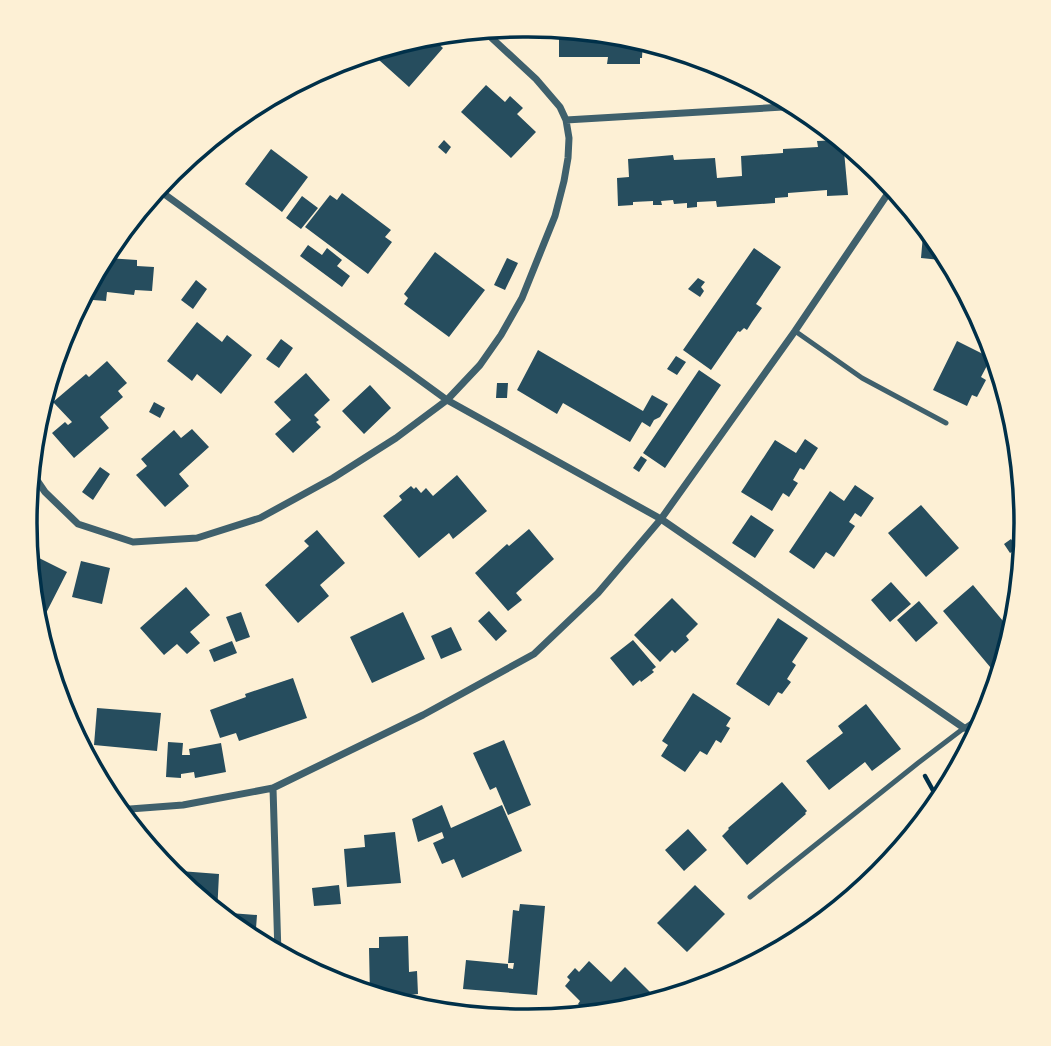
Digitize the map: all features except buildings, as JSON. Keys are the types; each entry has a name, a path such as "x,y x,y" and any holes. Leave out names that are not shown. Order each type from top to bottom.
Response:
{"street":[{"path":"39,484 78,524 133,542 197,538 260,518 333,478 396,438 447,400 480,365 522,298 555,216 568,158 569,138 566,120 560,107 536,79 492,38"},
{"path":"566,120 779,107"},
{"path":"164,194 447,400 661,519 964,728"},
{"path":"130,809 183,805 273,788 423,715 534,654 597,593 661,519 795,331 887,195"},
{"path":"273,788 278,943"}],"lane":[{"path":"795,331 862,378 946,423"},
{"path":"750,897 970,724"}],"path":[{"path":"918,764 933,791"}]}
